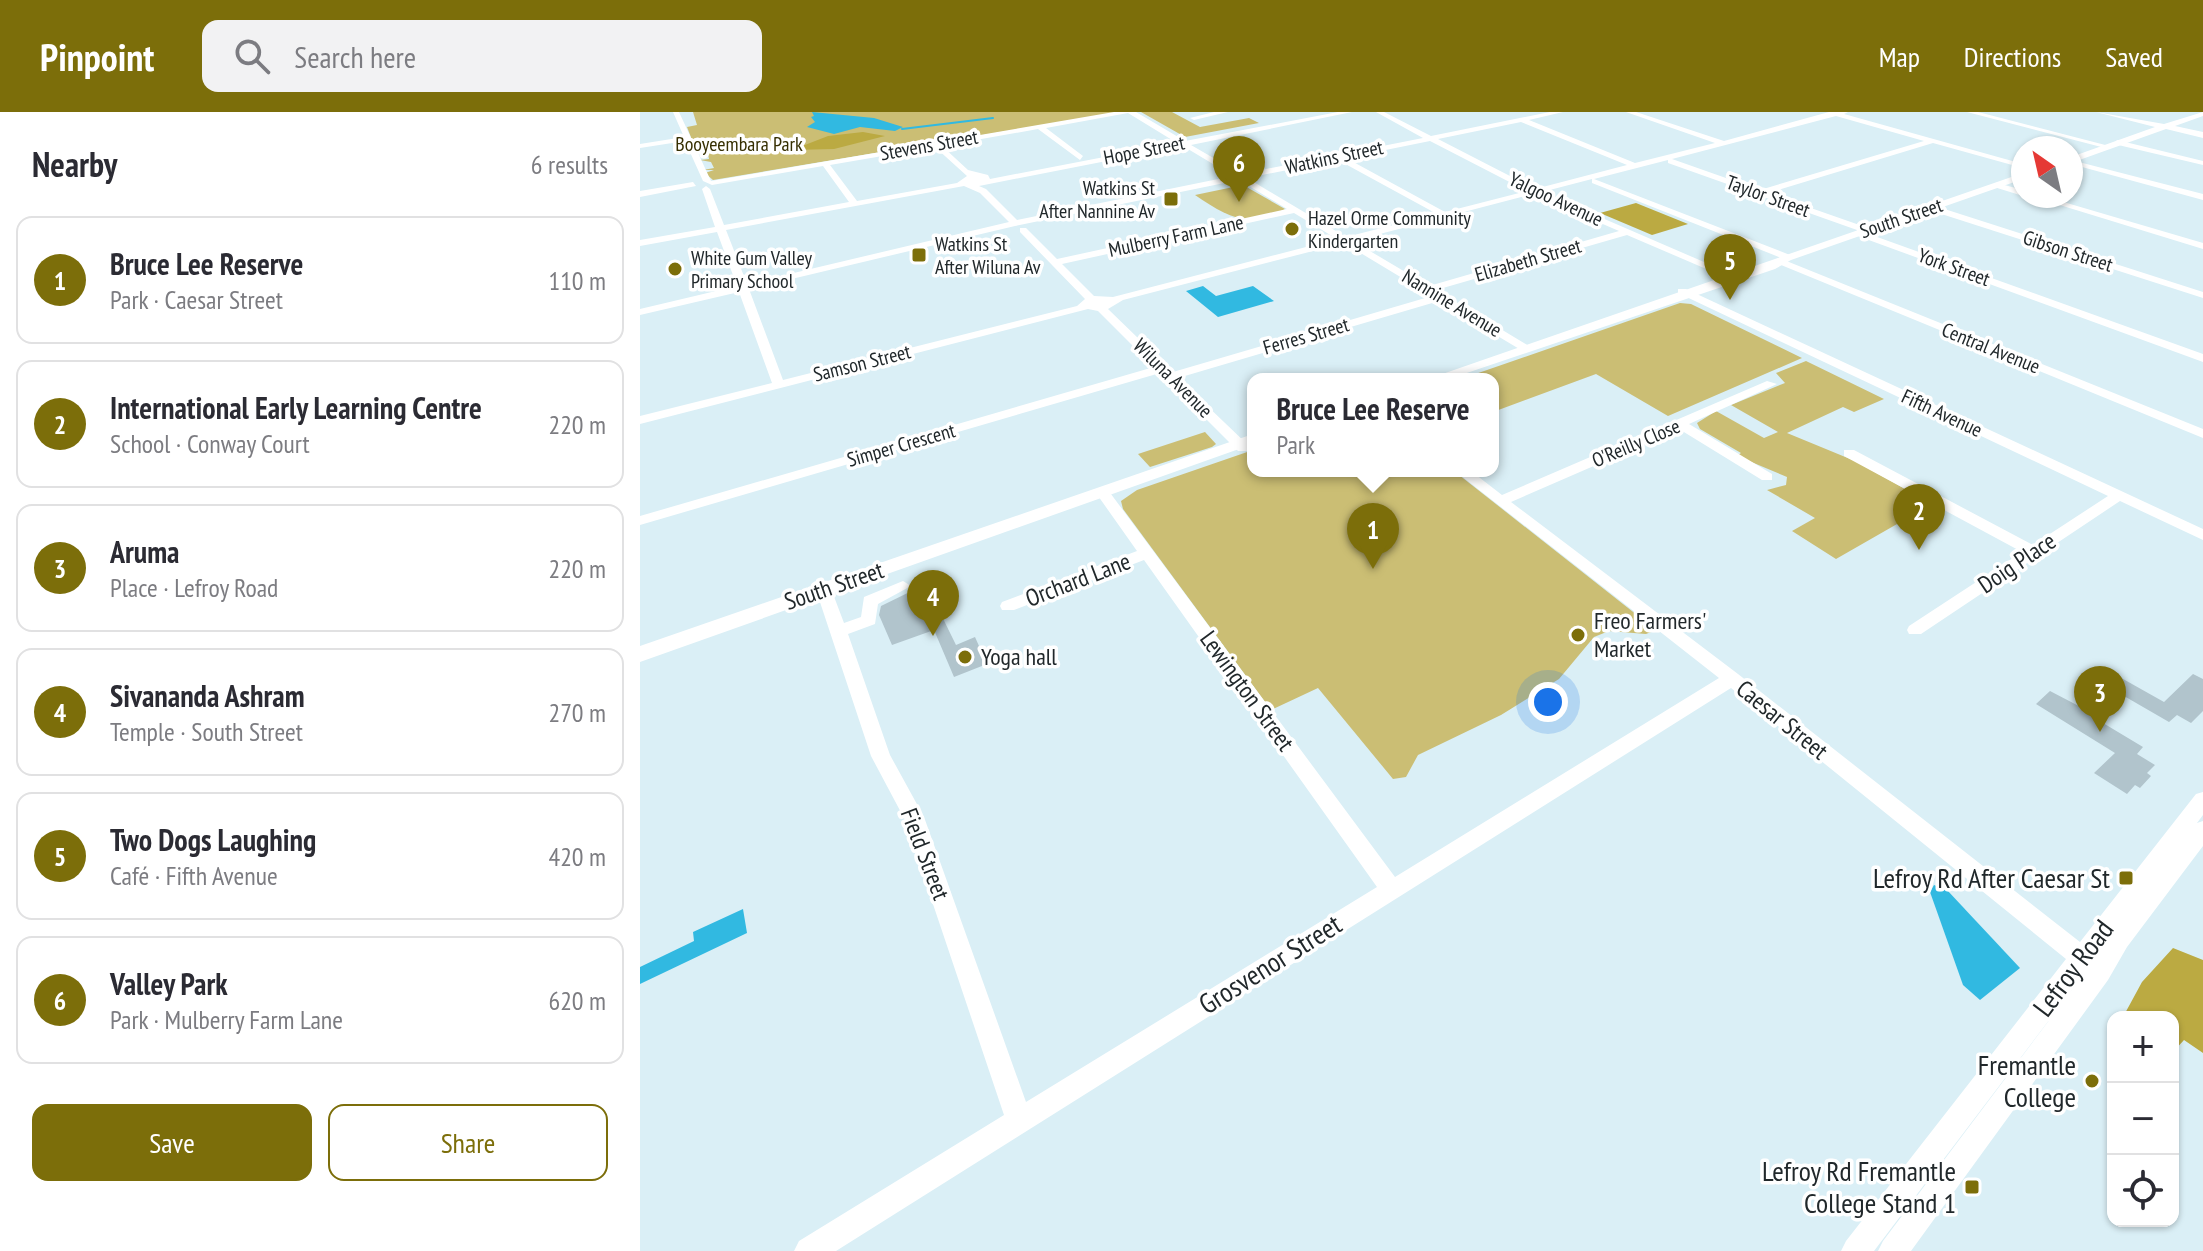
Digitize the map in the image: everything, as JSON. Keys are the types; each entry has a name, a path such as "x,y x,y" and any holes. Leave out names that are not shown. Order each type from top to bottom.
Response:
{"main road":[{"path":"2100,112 2203,134"},
{"path":"2109,112 2169,127"},
{"path":"2083,157 2203,115"},
{"name":"South Street","path":"1452,373 2011,180"},
{"name":"South Street","path":"640,654 1247,444"}],"street":[{"path":"676,112 779,384"},
{"name":"Stevens Street","path":"640,194 1129,112"},
{"name":"Nannine Avenue","path":"1129,112 1525,348"},
{"path":"1194,118 1225,112"},
{"name":"Hope Street","path":"973,181 1329,112"},
{"name":"Hope Street","path":"640,243 1349,112"},
{"name":"Yalgoo Avenue","path":"1379,112 1537,192 1732,277"},
{"name":"Watkins Street","path":"640,312 744,291 1019,226 1560,112"},
{"path":"1629,112 1723,143"},
{"path":"1970,112 2203,163"},
{"path":"1837,113 2011,163"},
{"name":"Samson Street","path":"640,420 1672,159 1837,113"},
{"path":"1521,120 1637,167"},
{"path":"1040,127 1080,158"},
{"path":"640,146 687,139"},
{"path":"1758,193 1932,141"},
{"name":"Wiluna Avenue","path":"936,144 1167,372 1247,444"},
{"path":"1342,158 1446,216"},
{"name":"Taylor Street","path":"1672,159 1862,232"},
{"path":"825,163 853,202"},
{"path":"2083,164 2203,197"},
{"name":"Samson Street","path":"1537,192 1595,181 1637,167"},
{"name":"Central Avenue","path":"1595,181 2203,434"},
{"path":"1997,185 2011,189"},
{"name":"Gibson Street","path":"1932,208 2203,295"},
{"path":"2075,208 2203,246"},
{"name":"Mulberry Farm Lane","path":"1055,262 1296,210"},
{"name":"Elizabeth Street","path":"1429,289 1627,232"},
{"name":"York Street","path":"1862,232 2203,358"},
{"name":"Watkins Street","path":"640,320 744,291"},
{"name":"Fifth Avenue","path":"1685,293 2203,535"},
{"name":"Ferres Street","path":"1167,372 1441,297"},
{"name":"Simper Crescent","path":"640,521 1167,372"},
{"name":"O'Reilly Close","path":"1500,501 1771,384"},
{"path":"1680,424 1767,477"},
{"path":"1849,453 2034,552"},
{"name":"Caesar Street","path":"1470,477 1732,679 2090,965"},
{"name":"Lewington Street","path":"1103,493 1391,889"},
{"name":"Doig Place","path":"1915,630 2118,496"},
{"name":"Orchard Lane","path":"1008,606 1148,553"},
{"path":"838,631 869,620 870,601 903,586"},
{"name":"Field Street","path":"824,590 881,756 914,817 1019,1121"},
{"name":"Grosvenor Street","path":"809,1251 1732,679"},
{"name":"Lefroy Road","path":"1893,1251 2203,800"},
{"name":"Lefroy Road","path":"1856,1251 2090,965 2119,939 2203,830"}],"green space":[{"name":"Booyeembara Park","path":"693,112 1121,112 713,180 705,173 714,170 703,170 714,168 711,162 700,160 709,159 708,154 697,152 706,151 705,148 695,147 704,144 694,145 687,127 697,125"},
{"path":"1141,112 1172,112 1200,127 1249,118 1259,123 1185,137"},
{"path":"1243,185 1285,209 1260,219 1238,218 1195,195"},
{"path":"1680,303 1691,304 1802,358 1668,416 1596,374 1499,410 1499,373 1478,373"},
{"path":"1806,361 1884,399 1854,412 1843,407 1787,433 1855,461 1932,504 1836,559 1792,531 1815,518 1767,490 1786,485 1787,477 1737,456 1741,453 1700,429 1697,423 1716,411 1764,438 1778,432 1731,405 1785,383 1776,373"},
{"path":"1205,432 1216,444 1212,447 1150,467 1138,454"},
{"path":"1247,452 1247,477 1462,477 1656,630 1646,634 1609,631 1594,637 1559,679 1501,715 1418,755 1406,777 1393,779 1318,688 1271,710 1123,509 1121,501 1137,490"}],"shaded area":[{"path":"863,132 885,136 834,149 792,150 828,136"},
{"path":"1636,203 1688,224 1652,235 1600,213"},
{"path":"2173,948 2203,960 2203,1053 2184,1040 2179,1045 2179,1011 2126,1011 2142,982"}],"water":[{"path":"812,112 874,118 903,127 895,131 860,127 834,134 807,127 815,122"},
{"path":"1203,286 1216,296 1253,286 1274,301 1218,317 1186,291"},
{"path":"1934,885 1947,890 2020,968 1980,1000 1963,985 1930,892"},
{"path":"743,909 747,933 640,984 640,967 694,941 693,932"}],"building":[{"path":"926,584 956,645 975,637 987,664 954,677 934,630 892,645 879,615 881,606"},
{"path":"2193,674 2203,679 2203,711 2191,723 2177,715 2169,722 2105,685 2116,675 2164,702"},
{"path":"2050,691 2096,715 2093,717 2143,747 2137,754 2155,765 2147,773 2151,776 2140,788 2135,785 2127,794 2094,773 2115,753 2036,704"}],"waterway":[{"path":"902,129 993,118"}],"place":[{"name":"Watkins St After Nannine Av","path":"1171,199"},
{"name":"Valley Park","path":"1239,202"},
{"name":"Hazel Orme Community Kindergarten","path":"1292,229"},
{"name":"Watkins St After Wiluna Av","path":"919,255"},
{"name":"White Gum Valley Primary School","path":"675,269"},
{"name":"Two Dogs Laughing","path":"1730,300"},
{"name":"International Early Learning Centre","path":"1919,550"},
{"name":"Bruce Lee Reserve","path":"1373,569"},
{"name":"Freo Farmers' Market","path":"1578,635"},
{"name":"Sivananda Ashram","path":"933,636"},
{"name":"Yoga hall","path":"965,657"},
{"name":"Aruma","path":"2100,732"},
{"name":"Lefroy Rd After Caesar St","path":"2126,878"},
{"name":"Fremantle College","path":"2092,1081"},
{"name":"Lefroy Rd Fremantle College Stand 1","path":"1972,1187"}]}
